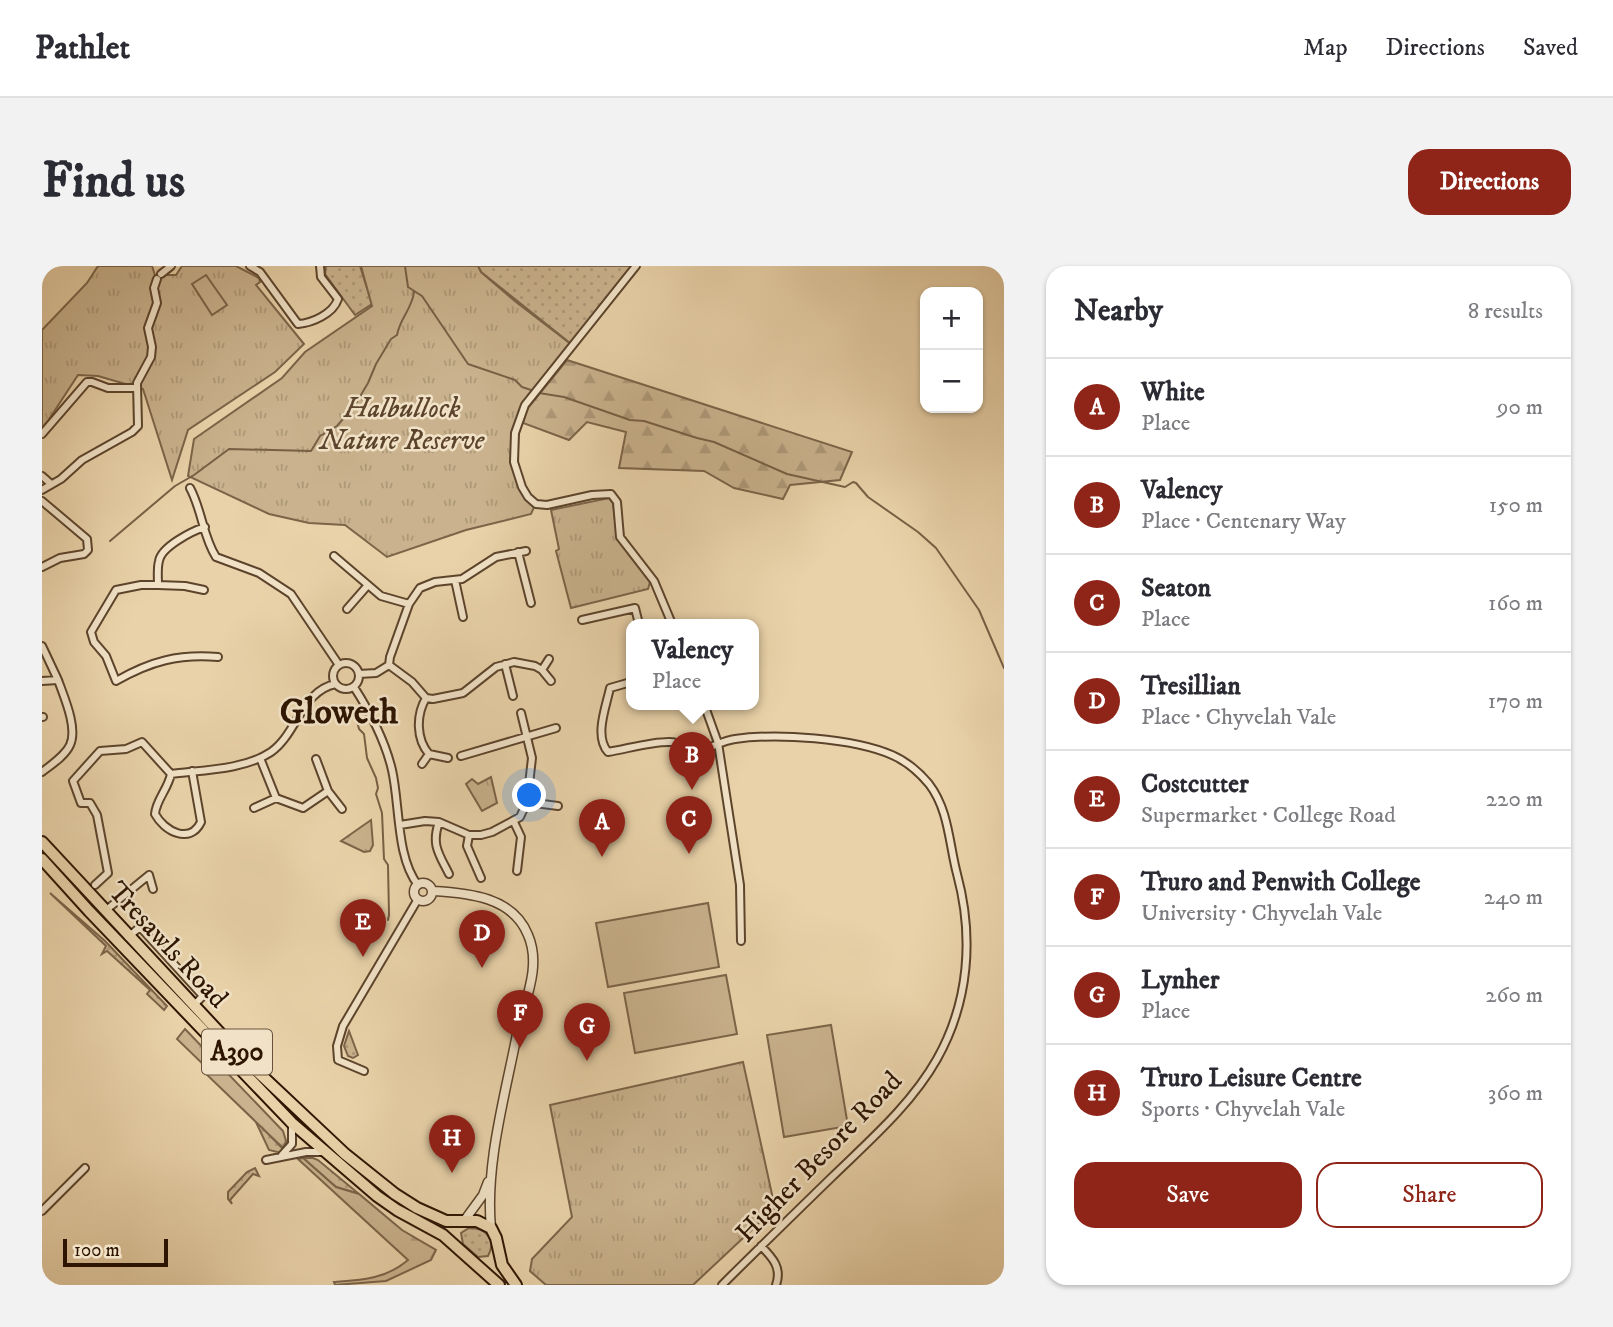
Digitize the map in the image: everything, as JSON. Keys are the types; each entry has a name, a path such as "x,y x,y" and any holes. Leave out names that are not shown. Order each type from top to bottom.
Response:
{"highway":[{"name":"Tresawls Road","path":"42,842 128,937 274,1089 359,1166 417,1208 446,1221 464,1221"},
{"name":"Tresawls Road","path":"42,859 292,1123 384,1201 455,1244"},
{"name":"A390","path":"464,1221 477,1221 491,1228"},
{"path":"455,1244 464,1221"},
{"path":"491,1228 502,1265 516,1285"},
{"path":"476,1263 491,1258 496,1242"},
{"name":"A390","path":"455,1244 499,1285"}],"street":[{"path":"42,490 61,479 82,460 138,426 136,383 151,357 149,328 157,303 155,288 159,277 171,266"},
{"path":"252,266 260,272 298,324 321,317 336,305 338,299 321,277 320,266"},
{"path":"636,266 536,389 522,411 515,433 514,462 522,487 536,504 547,505 592,495 611,494 617,502 620,537 654,581 670,619"},
{"path":"42,434 87,382 108,388 136,388"},
{"path":"42,476 51,484"},
{"path":"190,488 197,502 211,550 216,557 259,573 291,594 339,665"},
{"path":"42,501 87,539 89,544 84,554 60,558 42,567"},
{"path":"158,585 159,559 162,553 188,533 205,527"},
{"path":"390,665 390,657 414,594 426,584 455,580 471,574 496,557 526,551"},
{"path":"518,552 531,603"},
{"path":"334,556 381,596 409,604"},
{"path":"455,580 463,617"},
{"path":"117,681 91,632 116,590 158,585 204,590"},
{"path":"347,609 368,585"},
{"path":"582,620 635,608 638,619"},
{"path":"42,646 58,680 72,738 70,747 63,755 42,772"},
{"path":"108,684 156,661 178,660 195,655 218,657"},
{"path":"542,670 549,659"},
{"path":"390,665 412,682 426,698 444,698 463,693 488,672 505,664 523,663 542,670 551,681"},
{"path":"505,664 513,696"},
{"path":"336,684 346,689 354,687 358,681 359,674 352,665 339,665"},
{"path":"336,684 334,673 339,665"},
{"path":"359,674 376,673 390,665"},
{"path":"42,681 58,680"},
{"name":"Higher Besore Road","path":"626,683 610,688 601,732 608,752 671,742 690,751 749,737 796,736 880,750 909,765 928,783 944,812 965,912 967,962 961,997 950,1030 932,1067 908,1100 887,1122 722,1285"},
{"path":"171,774 238,765 260,758 286,738 310,699 336,684"},
{"path":"354,687 374,722 387,753 395,784 405,861 418,885"},
{"path":"426,698 420,715 421,740 429,754 448,758"},
{"path":"706,710 718,743 740,885 741,941"},
{"path":"401,825 439,822 469,835 492,832 514,822 525,811 533,758 521,713"},
{"path":"466,764 464,756 556,728"},
{"path":"108,873 97,815 90,803 81,803 74,781 100,751 126,749 142,742 171,774"},
{"path":"422,764 429,754"},
{"path":"260,758 276,798"},
{"path":"316,760 328,791 342,809"},
{"path":"171,774 155,814 166,829 185,834 193,832 201,822 192,771"},
{"path":"254,808 276,798 303,808 328,791"},
{"path":"527,802 558,806"},
{"path":"439,822 434,837 435,847 449,874"},
{"path":"514,822 521,837 517,871"},
{"path":"469,835 467,846 481,878"},
{"path":"146,867 153,889"},
{"path":"108,873 117,875"},
{"path":"95,885 108,873"},
{"path":"105,911 149,875"},
{"path":"418,885 427,883 433,891 464,894 501,904 525,927 533,951 531,979 518,1029 490,1176 491,1228"},
{"path":"418,885 414,893 418,899 426,901 433,891"},
{"path":"364,1071 338,1060 340,1034 352,1008 418,899"},
{"path":"128,937 140,927 209,1003"},
{"path":"193,1006 203,996"},
{"path":"281,1156 292,1144 292,1123"},
{"path":"266,1160 324,1152"},
{"path":"42,1211 85,1168"},
{"path":"464,1221 482,1195 490,1176"},
{"path":"761,1246 778,1267 776,1285"}],"green space":[{"path":"98,266 152,266 155,275 176,275 182,266 236,266 259,278 260,282 256,285 304,344 275,372 188,430 172,480 143,389 98,376 78,375 42,430 42,330 87,283"},
{"path":"326,266 360,266 372,304 355,315 325,274"},
{"name":"Halbullock Nature Reserve","path":"361,266 478,266 481,272 516,302 572,345 521,411 514,444 519,479 535,505 531,514 466,530 387,557 345,525 309,523 269,514 188,476 194,439 282,378 305,352 372,306"},
{"path":"478,266 636,266 603,308 570,343 481,272"},
{"path":"206,275 227,305 212,315 192,284"},
{"path":"567,360 852,452 840,480 790,485 783,499 734,488 704,471 619,468 626,432 587,422 569,440 523,423 527,409"},
{"path":"609,498 613,503 617,537 650,582 648,589 571,608 556,551 559,549 551,510"},
{"path":"491,777 497,803 482,811 466,784 472,779 478,784"},
{"path":"371,820 373,845 370,851 364,852 341,841"},
{"path":"50,893 105,941 167,1006 164,1010 147,994 150,990 107,951 102,954 106,946"},
{"path":"708,903 719,967 608,987 596,923"},
{"path":"101,911 327,1142 324,1145 291,1116 97,914"},
{"path":"726,975 737,1034 635,1053 624,993"},
{"path":"831,1025 848,1126 784,1137 767,1035"},
{"path":"185,1029 283,1131 286,1141 283,1148 203,1071 206,1067 177,1039"},
{"path":"349,1031 358,1055 353,1058 348,1056 344,1046"},
{"path":"743,1062 775,1208 693,1285 546,1285 530,1271 532,1259 572,1217 550,1105"},
{"path":"255,1120 283,1149 287,1141 290,1143 281,1153 269,1150"},
{"path":"303,1158 318,1160 359,1194 336,1187"},
{"path":"303,1158 336,1187 359,1194 402,1230 436,1250 431,1260 386,1281 335,1285 334,1282 382,1275 408,1260 298,1159"},
{"path":"255,1168 259,1176 253,1174 230,1200 232,1204 228,1199 228,1192 247,1172"},
{"path":"469,1228 485,1232 488,1236 491,1244 488,1256 478,1257 463,1244 461,1233"}],"waterway":[{"path":"405,266 408,287 422,296 468,364 515,380 522,387 534,391"},
{"path":"110,541 175,486 229,449 311,451 320,436 337,426 355,405 376,364 391,339 397,335 414,292"},
{"path":"539,393 564,397 630,420 644,421 714,442 787,474 845,487 856,483 868,497 936,548 979,610 1004,668"},
{"path":"357,721 364,734 367,758 376,778 376,794 382,813 384,859 388,865 388,920"}],"place":[{"name":"Valency","path":"692,790"},
{"name":"Seaton","path":"689,854"},
{"name":"White","path":"602,857"},
{"name":"Costcutter","path":"363,957"},
{"name":"Tresillian","path":"482,968"},
{"name":"Truro and Penwith College","path":"520,1048"},
{"name":"Lynher","path":"587,1061"},
{"name":"Truro Leisure Centre","path":"452,1173"}],"district":[{"name":"Gloweth","path":"339,713"}]}
